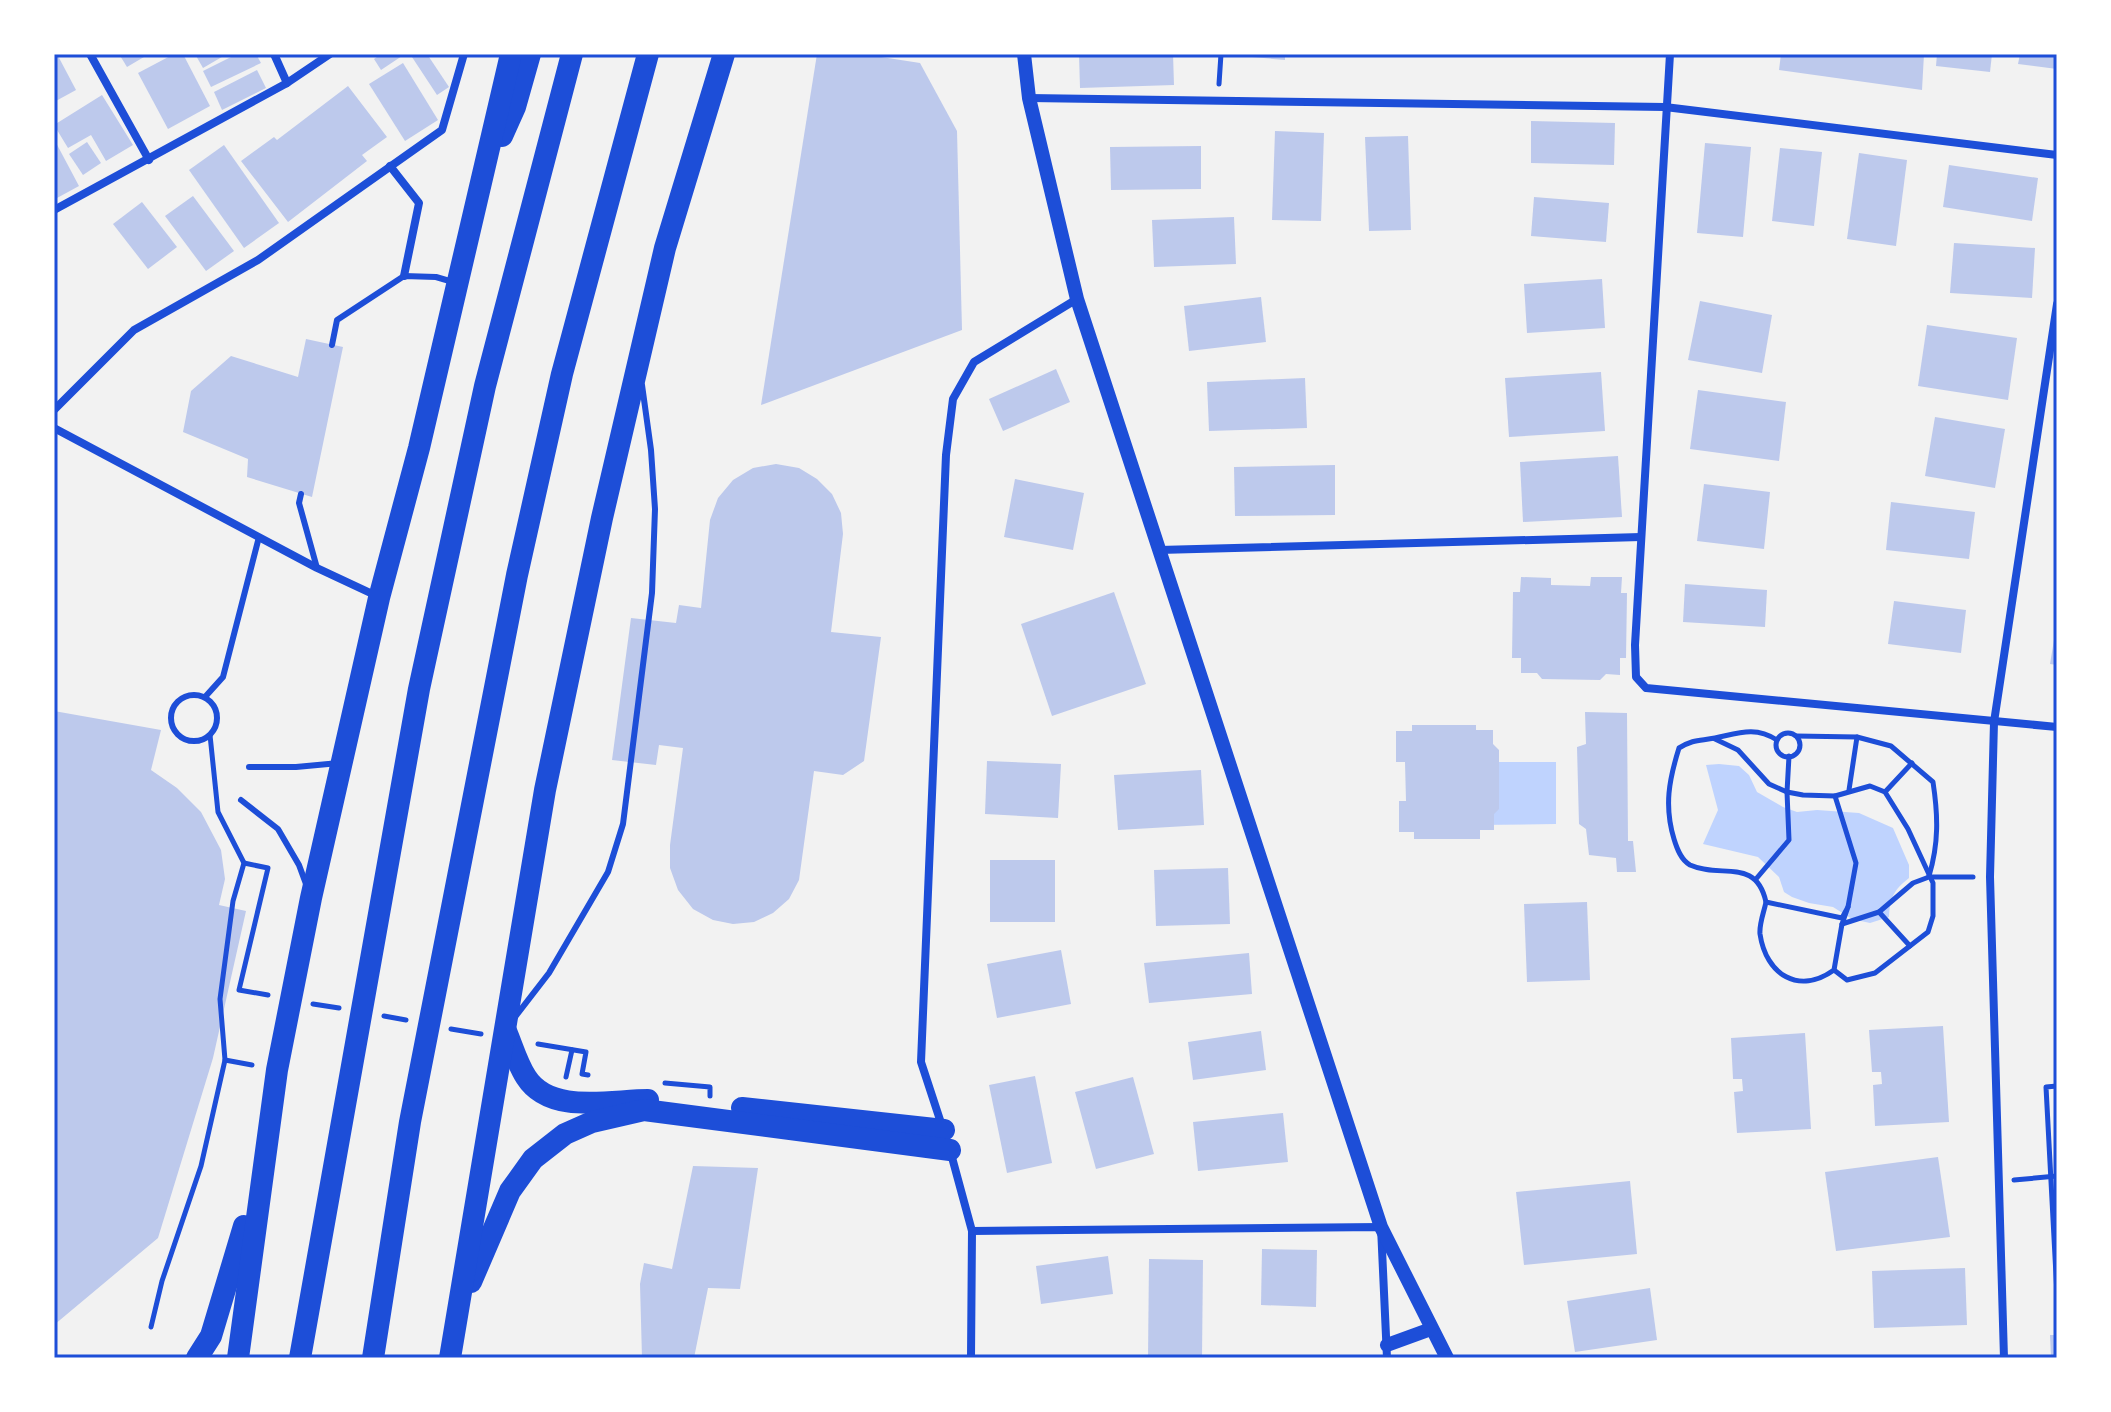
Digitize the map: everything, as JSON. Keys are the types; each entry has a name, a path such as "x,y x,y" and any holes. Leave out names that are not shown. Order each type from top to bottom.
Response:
{"highway":[{"path":"238,1358 277,1070 311,898 379,598 419,448 511,54"},
{"path":"481,187 515,107 530,54"},
{"path":"300,1358 419,689 485,386 572,54"},
{"path":"373,1358 410,1122 517,575 562,374 648,54"},
{"path":"450,1358 545,790 602,518 665,248 724,54"},
{"path":"505,1029 525,1076 538,1091 555,1099 671,1107 947,1140"},
{"path":"458,1312 510,1191 533,1159 565,1134 592,1122 671,1107"},
{"path":"197,1358 211,1336 263,1164"},
{"path":"211,1336 224,1345 227,1358"}],"street":[{"path":"90,54 149,160"},
{"path":"274,54 287,83"},
{"path":"54,210 287,83 330,54"},
{"path":"54,410 134,330 258,260 442,130 464,54"},
{"path":"1024,54 1029,98 1077,299 1381,1227 1447,1358"},
{"path":"1670,54 1641,537 1636,677 1646,688 2057,727"},
{"path":"1029,98 1665,107 2057,155"},
{"path":"390,166 419,203 404,276"},
{"path":"971,1358 972,1231 921,1062 946,455 953,399 974,362 1077,299"},
{"path":"2004,1358 1990,877 1994,722 2057,304"},
{"path":"54,428 379,598"},
{"path":"1159,550 1641,537"},
{"path":"972,1231 1381,1227"},
{"path":"1381,1227 1387,1351 1431,1329"}],"lane":[{"path":"332,345 337,320 404,276 436,277 456,284"},
{"path":"505,1029 549,973 608,872 623,824 652,593 654,494 639,360"},
{"path":"301,494 299,503 317,568"},
{"path":"205,697 223,677 259,537"},
{"path":"189,695 205,697 215,708 215,729 204,739 189,741 181,738 171,717 176,703 189,695"},
{"path":"249,767 296,767 342,762"},
{"path":"241,800 278,829 299,865 311,898"}],"path":[{"path":"1218,101 1221,54"},
{"path":"1777,740 1765,733 1746,731 1714,739 1694,739 1679,748 1669,781 1667,806 1671,830 1678,852 1687,863 1708,871 1739,871 1755,879 1766,902 1759,931 1764,952 1774,969 1801,982 1834,970"},
{"path":"1777,740 1786,733 1796,736 1857,737 1891,746 1912,763 1933,782 1938,820 1936,855 1929,877"},
{"path":"1789,756 1798,750 1800,743 1796,736"},
{"path":"1849,790 1857,737"},
{"path":"1714,739 1738,750 1769,784 1787,792 1835,796 1870,786 1885,792 1908,829 1933,883 1933,916 1928,932 1875,973 1847,980 1834,970"},
{"path":"1777,740 1779,752 1789,756"},
{"path":"1755,879 1789,840 1789,756"},
{"path":"1885,792 1912,763"},
{"path":"1834,970 1856,863 1835,796"},
{"path":"151,1327 162,1281 201,1166 225,1060 220,999 233,901 244,863"},
{"path":"1842,924 1879,912 1913,883 1929,877 1990,877"},
{"path":"1766,902 1842,918 1848,907"},
{"path":"1879,912 1910,946"},
{"path":"225,1060 277,1070"},
{"path":"2057,1086 2046,1087 2054,1177 2057,1294"},
{"path":"1998,1181 2054,1177"}],"water":[{"path":"1478,762 1556,762 1556,824 1477,825"},
{"path":"1706,765 1739,766 1749,775 1757,792 1783,807 1797,812 1859,813 1893,828 1909,865 1909,878 1894,894 1889,917 1870,923 1852,919 1833,907 1792,897 1784,892 1779,877 1758,857 1703,844 1718,810"}],"building":[{"path":"54,54 57,54 76,90 54,102"},
{"path":"119,54 149,54 127,67"},
{"path":"174,54 183,54 210,106 168,129 138,73"},
{"path":"195,54 227,54 203,68"},
{"path":"237,54 256,54 261,63 211,87 203,71"},
{"path":"381,54 405,54 381,70 374,59"},
{"path":"410,54 427,54 449,87 437,95"},
{"path":"817,54 862,54 920,63 957,131 962,330 761,405"},
{"path":"1079,54 1173,54 1174,85 1080,88"},
{"path":"1285,54 1285,60 1241,56"},
{"path":"1781,54 1924,54 1922,90 1779,70"},
{"path":"1937,54 1992,54 1990,72 1936,66"},
{"path":"2020,54 2057,54 2057,69 2018,64"},
{"path":"403,63 438,120 405,141 369,84"},
{"path":"257,70 266,88 222,110 214,92"},
{"path":"348,86 387,137 362,155 367,161 288,222 241,161 274,137 277,140"},
{"path":"102,95 133,145 106,161 91,135 68,148 54,125"},
{"path":"1531,121 1615,123 1614,165 1531,163"},
{"path":"1275,131 1324,133 1321,221 1272,220"},
{"path":"1408,136 1411,230 1369,231 1365,137"},
{"path":"54,139 79,186 57,198 54,194"},
{"path":"87,142 101,163 83,175 69,154"},
{"path":"1705,143 1751,147 1743,237 1697,233"},
{"path":"224,145 279,223 244,248 189,170"},
{"path":"1201,146 1201,189 1111,190 1110,147"},
{"path":"1780,148 1822,152 1814,226 1772,221"},
{"path":"1859,153 1907,160 1896,246 1847,239"},
{"path":"1949,165 2038,178 2032,221 1943,207"},
{"path":"193,196 234,251 206,271 165,216"},
{"path":"1534,197 1609,203 1606,242 1531,236"},
{"path":"142,202 177,247 148,269 113,224"},
{"path":"1234,217 1236,264 1154,267 1152,220"},
{"path":"1954,243 2035,248 2032,298 1950,293"},
{"path":"1602,279 1605,328 1527,333 1524,284"},
{"path":"1261,297 1266,342 1189,351 1184,306"},
{"path":"1700,301 1772,315 1762,373 1688,360"},
{"path":"1927,325 2017,338 2008,400 1918,386"},
{"path":"306,339 343,347 312,497 247,477 248,459 183,432 191,391 231,356 298,377"},
{"path":"1056,369 1070,402 1003,431 989,399"},
{"path":"1601,372 1605,431 1509,437 1505,378"},
{"path":"1305,378 1307,428 1209,431 1207,382"},
{"path":"1698,390 1786,402 1779,461 1690,449"},
{"path":"1935,417 2005,429 1995,488 1925,476"},
{"path":"1618,456 1622,517 1523,522 1520,462"},
{"path":"776,464 799,468 817,479 832,494 841,513 843,534 831,632 881,637 864,761 843,775 814,771 799,880 789,899 773,913 754,922 733,924 713,920 693,909 678,890 670,868 670,845 683,748 659,745 656,765 612,760 631,618 676,623 679,605 701,608 710,520 718,498 733,480 753,468"},
{"path":"1335,465 1335,515 1235,516 1234,467"},
{"path":"1015,479 1084,493 1073,550 1004,537"},
{"path":"1704,484 1770,492 1764,549 1697,541"},
{"path":"1891,502 1975,512 1969,559 1886,550"},
{"path":"1521,577 1551,578 1551,585 1590,586 1591,577 1622,577 1621,593 1627,593 1626,658 1620,658 1620,675 1606,674 1600,680 1542,679 1537,673 1521,673 1521,658 1512,658 1513,592 1520,592"},
{"path":"1685,584 1767,590 1765,627 1683,622"},
{"path":"1114,592 1146,684 1052,716 1021,624"},
{"path":"1894,601 1966,610 1961,653 1888,644"},
{"path":"2057,634 2057,665 2050,664"},
{"path":"54,711 161,730 151,770 177,788 201,812 221,850 225,879 219,905 246,911 213,1058 158,1238 54,1325"},
{"path":"1585,712 1627,713 1628,841 1633,841 1636,872 1617,872 1616,858 1589,855 1586,829 1579,824 1577,747 1586,744"},
{"path":"1412,725 1476,725 1476,730 1493,730 1493,744 1499,750 1499,809 1494,814 1494,830 1480,830 1480,839 1414,839 1414,832 1399,832 1399,801 1406,801 1405,762 1396,762 1396,731 1412,731"},
{"path":"987,761 1061,764 1058,818 985,814"},
{"path":"1201,770 1204,825 1118,830 1114,775"},
{"path":"990,860 1055,860 1055,922 990,922"},
{"path":"1228,868 1230,924 1156,926 1154,870"},
{"path":"1587,902 1590,980 1527,982 1524,904"},
{"path":"1061,950 1071,1004 997,1018 987,964"},
{"path":"1249,953 1252,994 1149,1003 1144,963"},
{"path":"1943,1026 1949,1122 1875,1126 1873,1085 1882,1084 1881,1072 1872,1072 1869,1030"},
{"path":"1261,1031 1266,1070 1193,1080 1188,1042"},
{"path":"1805,1033 1811,1129 1737,1133 1734,1092 1743,1091 1742,1079 1733,1079 1731,1038"},
{"path":"1035,1076 1052,1163 1007,1173 989,1085"},
{"path":"1133,1077 1154,1154 1096,1169 1075,1092"},
{"path":"1283,1113 1288,1162 1198,1171 1193,1122"},
{"path":"1938,1157 1950,1237 1836,1251 1825,1172"},
{"path":"693,1166 758,1168 740,1289 708,1288 694,1358 642,1358 640,1284 644,1263 672,1269"},
{"path":"1630,1181 1637,1254 1524,1265 1516,1192"},
{"path":"1262,1249 1317,1250 1316,1307 1261,1305"},
{"path":"1108,1256 1113,1294 1041,1304 1036,1266"},
{"path":"1149,1259 1203,1260 1202,1358 1148,1358"},
{"path":"1965,1268 1967,1325 1874,1328 1872,1271"},
{"path":"1650,1288 1657,1340 1575,1352 1567,1301"},
{"path":"2050,1335 2057,1335 2057,1358 2051,1358"}]}
